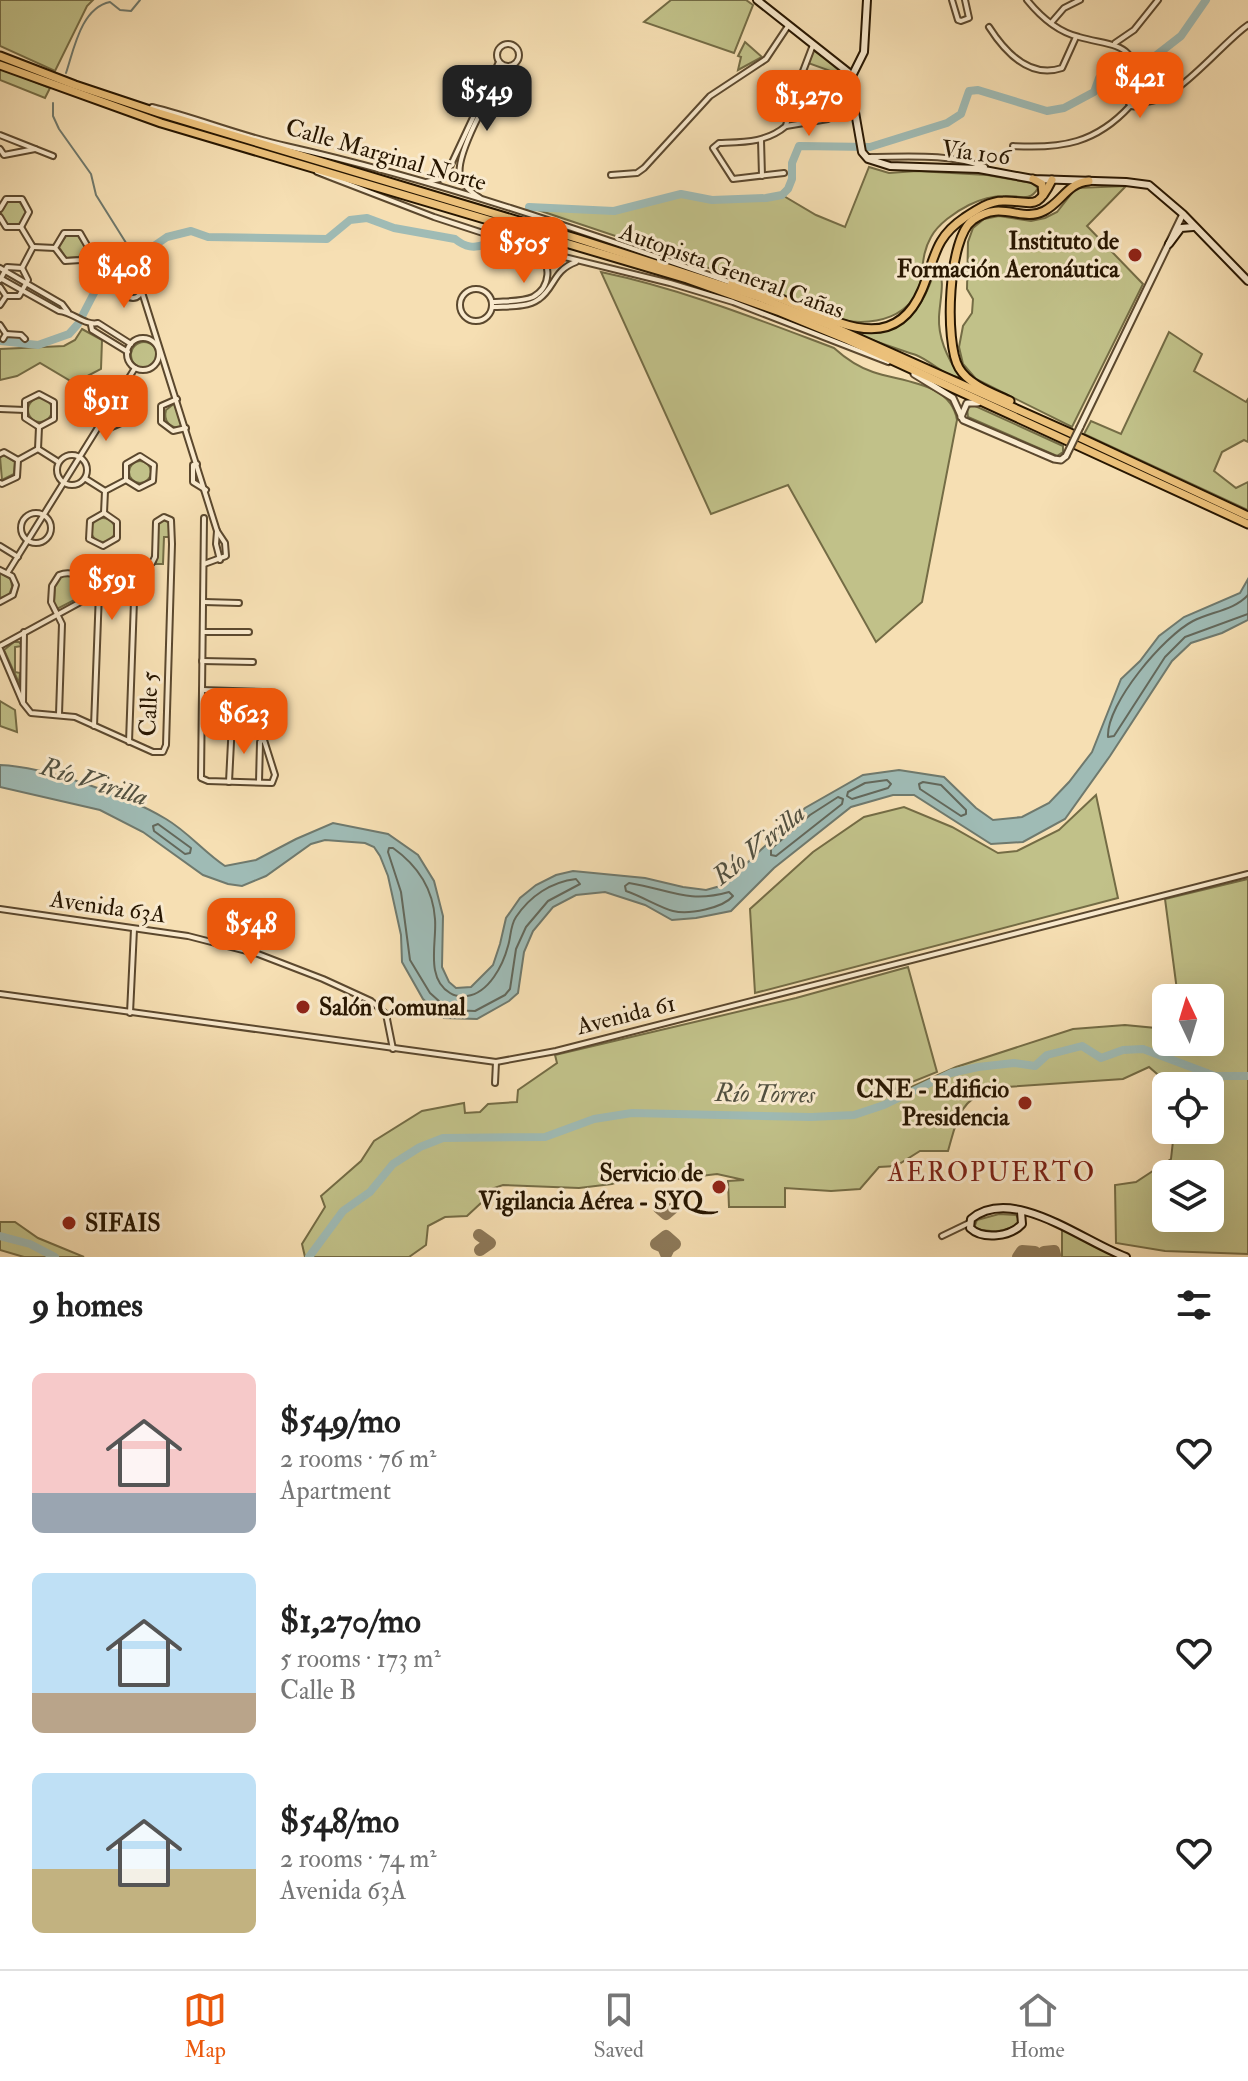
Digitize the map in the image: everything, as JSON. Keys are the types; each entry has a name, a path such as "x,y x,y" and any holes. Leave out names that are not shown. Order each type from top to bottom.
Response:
{"highway":[{"name":"Autopista General Cañas","path":"0,55 112,98 683,271 761,298 1068,432 1248,516"},
{"name":"Autopista General Cañas","path":"0,65 161,123 687,279 780,312 848,340 1248,524"},
{"path":"1033,179 1043,187 1043,197"},
{"path":"683,271 777,298 846,327 883,327 903,316 915,304 937,245 958,222 993,202 1031,203 1043,197 1053,180"},
{"path":"1053,180 1057,199"},
{"path":"1068,432 967,378 955,359 950,335 956,253 960,236 967,225 993,210 1040,213 1072,186 1089,181"}],"main road":[{"path":"757,0 848,72 851,78"},
{"path":"851,78 864,52 867,0"},
{"name":"Vía 106","path":"851,78 865,157 890,166 995,171 1033,179 1149,185 1183,214 1248,281"},
{"path":"1169,244 1181,228 1196,228"},
{"path":"1046,1218 1022,1224 1012,1232 991,1235 973,1232 969,1223 977,1215 992,1209 1013,1209 1046,1218 1126,1257"},
{"path":"1021,1212 1022,1224"}],"street":[{"path":"952,0 961,21 969,16 965,0"},
{"path":"1027,0 1051,23 1076,37 1115,43 1125,50 1134,72 1134,96"},
{"path":"1051,23 1064,8 1080,0"},
{"path":"1115,43 1134,30 1158,0"},
{"path":"1134,96 1145,103 1156,100 1180,85 1226,41 1248,25"},
{"path":"611,175 639,172 710,96 766,59 788,26"},
{"path":"989,27 1012,58 1043,70 1062,68 1076,37"},
{"path":"485,202 464,184 459,166 505,66 515,63 519,57 513,45 500,46 496,56 505,66"},
{"path":"786,126 813,45"},
{"path":"421,182 440,179 449,169 499,62"},
{"path":"790,108 853,90"},
{"path":"1130,106 1129,100 1134,96"},
{"name":"Calle Marginal Norte","path":"112,98 421,182 600,237 739,285"},
{"path":"1013,146 1047,148 1067,145 1102,130 1140,101"},
{"path":"784,173 733,179 713,148 719,143 761,140 772,137 786,126 828,119"},
{"path":"0,135 53,156"},
{"path":"761,140 762,176"},
{"path":"0,149 4,155 37,149"},
{"path":"292,162 434,217 532,249 733,302 833,343 903,367 949,394 961,418 1061,460 1066,456 1183,214"},
{"path":"0,209 6,199 22,199 29,212 21,227"},
{"path":"0,217 6,227 21,227"},
{"path":"21,227 33,247"},
{"path":"33,247 55,248 65,261 81,260 88,247 80,233 64,233 55,248"},
{"path":"22,268 33,247"},
{"path":"493,304 527,298 540,291 548,278 547,266 541,254 532,249"},
{"path":"493,304 534,302 545,294 562,269 577,262"},
{"path":"22,268 7,267 2,270 0,279 59,311 69,312"},
{"path":"6,296 19,296 27,283 22,268"},
{"path":"2,270 62,304 69,312 90,324 98,323 131,344"},
{"path":"126,295 128,283 136,283 141,289 214,514 220,560"},
{"path":"111,286 132,298 137,297 141,289"},
{"path":"0,287 6,296"},
{"path":"473,289 484,290 493,304 488,316 479,321 469,320 460,308 461,298 473,289"},
{"path":"0,305 6,296"},
{"path":"90,324 92,330 128,352"},
{"path":"0,325 4,337 21,335 25,339"},
{"path":"151,341 154,328"},
{"path":"143,339 151,341 159,353 157,363 145,370 135,368 129,361 131,344 143,339"},
{"path":"157,363 167,371"},
{"path":"8,572 135,368"},
{"path":"39,394 54,402 54,419 39,427 25,418 25,401 39,394"},
{"path":"108,397 122,405 121,423 107,429 100,424 93,420 93,404 108,397"},
{"path":"177,399 161,406 161,422 173,431 186,428"},
{"path":"961,418 969,402 993,408"},
{"path":"0,409 25,410"},
{"path":"38,449 39,427"},
{"path":"18,460 38,449"},
{"path":"38,449 57,461"},
{"path":"0,454 4,452 18,460"},
{"path":"57,461 72,454 79,458 86,463 86,479"},
{"path":"140,456 154,465 153,481 139,488 126,480 126,464 140,456"},
{"path":"0,483 17,477 18,460"},
{"path":"57,461 57,477 72,486 86,479"},
{"path":"197,464 193,465 193,482 206,490"},
{"path":"86,479 105,491"},
{"path":"105,491 126,480"},
{"path":"104,513 105,491"},
{"path":"36,512 50,520 50,537 35,544 28,540 21,535 22,519 36,512"},
{"path":"104,513 117,522 117,538 103,546 89,539 90,521 104,513"},
{"name":"Calle 5","path":"129,742 153,752 163,752 166,745 171,520 164,517 156,522 154,560 135,572"},
{"path":"204,518 199,774 205,781 272,783 275,780 272,760 262,739"},
{"path":"204,564 226,556 227,551 217,531"},
{"path":"0,546 18,557"},
{"path":"0,570 8,572 15,580 15,591 9,599 0,602"},
{"path":"135,572 129,742 75,717 31,713 23,703 0,647 135,572"},
{"path":"59,715 62,628 51,602 52,586 59,575 75,574 99,592"},
{"path":"94,726 99,592"},
{"path":"204,602 239,603"},
{"path":"23,703 24,632"},
{"path":"203,632 249,632"},
{"path":"202,661 253,662"},
{"path":"202,690 263,692"},
{"path":"201,722 259,723 262,739 259,782"},
{"path":"229,782 232,722"},
{"name":"Avenida 61","path":"0,994 496,1062 571,1047 1248,874"},
{"name":"Avenida 63A","path":"0,909 197,937 240,948 371,1001 386,1014 393,1049"},
{"path":"130,1013 134,929"},
{"path":"495,1083 496,1062"},
{"path":"942,1236 969,1223"}],"green space":[{"path":"0,0 93,0 87,6 55,71 0,46"},
{"path":"671,0 746,0 753,5 734,53 644,22"},
{"path":"745,42 762,57 738,70 741,57 738,56"},
{"path":"813,50 846,73 847,77 808,63"},
{"path":"0,68 50,88 45,98 0,80"},
{"path":"869,167 889,173 917,171 987,175 1032,183 1038,188 1027,197 1000,196 982,200 947,219 928,242 921,279 910,303 891,316 866,322 841,320 696,263 529,207 614,211 681,194 712,200 782,195 816,215 845,227"},
{"path":"1126,186 1087,226 1143,284 1072,427 976,379 963,364 959,347 963,326 972,313 973,299 967,289 968,242 973,228 984,219 999,216 1031,221 1045,218 1057,212 1076,188"},
{"path":"19,201 27,213 20,225 7,224 0,213 7,202"},
{"path":"66,236 78,236 85,246 80,257 66,258 59,247"},
{"path":"939,265 942,285 940,333 961,378 949,375 916,355 855,333 877,332 905,320 919,305"},
{"path":"601,272 690,296 834,348 867,370 935,391 953,407 957,420 922,602 876,642 788,485 711,514"},
{"path":"82,329 102,340 101,369 74,383 40,363 17,376 0,380 0,349 64,346 75,340"},
{"path":"1169,332 1202,354 1194,371 1246,402 1248,399 1248,442 1244,440 1222,452 1214,471 1236,488 1248,482 1248,510 1084,434 1091,421 1121,434"},
{"path":"144,342 153,346 157,355 153,364 144,368 135,364 131,355 135,346"},
{"path":"40,398 48,402 52,410 48,418 40,422 32,418 28,410 32,402"},
{"path":"175,403 182,427 171,425 166,418 166,410"},
{"path":"973,405 1063,446 1063,452 1057,456 968,417 967,408"},
{"path":"4,455 15,462 14,474 2,480 0,457"},
{"path":"136,461 144,461 151,472 144,483 136,483 129,476 129,468"},
{"path":"103,518 112,521 115,530 112,539 103,542 94,539 91,530 94,521"},
{"path":"162,519 169,522 169,537 164,537 163,564 156,564 158,523"},
{"path":"0,573 11,579 12,587 9,595 0,598"},
{"path":"63,574 73,575 91,588 90,592 57,609 54,604 55,582"},
{"path":"14,642 22,646 15,647 15,672 20,673 19,683 4,650"},
{"path":"0,701 15,710 17,732 0,726"},
{"path":"1096,795 1118,898 755,993 750,909 813,852 864,817 904,807 952,827 998,853 1017,851 1059,830"},
{"path":"1248,879 1248,1254 1165,1251 1116,1243 1115,1185 1136,1182 1152,1171 1152,1232 1224,1232 1224,1160 1169,1160 1173,1144 1224,1144 1224,1072 1155,1072 1149,1067 1123,1079 991,1088 972,1099 960,1113 948,1151 920,1151 896,1166 879,1167 860,1189 785,1188 785,1207 729,1207 728,1181 744,1180 717,1174 676,1179 664,1173 623,1175 623,1180 612,1184 579,1188 503,1185 491,1189 467,1216 445,1217 428,1226 426,1245 409,1257 305,1257 302,1244 325,1207 321,1196 361,1161 374,1141 422,1111 464,1103 465,1113 480,1112 488,1104 517,1102 518,1090 557,1063 555,1055 796,998 908,967 937,1072 870,1099 898,1093 956,1067 1073,1029 1125,1025 1152,1028 1152,1056 1224,1056 1224,984 1176,984 1165,899"},
{"path":"999,1214 1016,1215 1020,1221 998,1231 974,1228 977,1220"},
{"path":"0,1222 15,1222 38,1238 84,1257 24,1257 0,1250"},
{"path":"1062,1229 1116,1257 1062,1257"}],"water":[{"name":"Río Virilla","path":"1248,579 1248,620 1191,643 1172,661 1065,819 1023,842 991,844 914,795 893,795 851,807 774,868 731,911 672,920 645,905 605,892 576,895 553,907 533,931 524,952 518,993 477,1019 444,1018 423,999 402,962 401,935 388,876 374,847 365,843 325,840 311,844 266,876 242,886 228,884 203,875 143,832 100,810 0,787 0,765 40,771 85,784 166,819 225,866 256,860 333,823 388,834 418,855 434,881 443,916 442,967 449,982 456,988 471,987 493,965 506,918 520,898 536,885 573,871 645,878 706,890 724,885 805,808 863,775 899,770 944,777 993,820 1022,817 1049,803 1092,752 1121,679 1159,636 1184,617 1240,593"}],"waterway":[{"path":"66,73 80,31 92,12 110,2 120,10 131,11 140,0"},
{"path":"529,207 614,211 681,194 712,200 782,195 792,179 792,163 799,146 870,147 947,123 961,114 969,91 978,90 1047,111 1064,108 1094,92 1099,78 1154,57 1181,36 1206,0"},
{"path":"53,103 53,116 59,129 91,174 96,195 133,254"},
{"path":"0,341 38,345 69,334 78,324 107,268 114,262 151,248 167,237 191,231 208,237 327,239 350,220 367,218 394,228 455,239 470,246 486,244"},
{"name":"Río Torres","path":"309,1257 343,1211 370,1192 393,1164 420,1147 443,1138 545,1137 594,1119 632,1113 854,1115 884,1105 951,1073 1014,1063 1035,1066 1047,1055 1082,1046 1101,1058 1123,1050 1143,1049 1215,1076 1248,1076"},
{"name":"Río Torres","path":"0,1236 30,1244 55,1257"}],"taxiway":[{"path":"659,1208 666,1214 673,1208"},
{"path":"479,1235 490,1243 480,1250"},
{"path":"666,1236 675,1244 666,1254 663,1247 656,1244 666,1236"},
{"path":"1018,1257 1022,1251 1035,1252 1039,1257"},
{"path":"1039,1256 1054,1251 1053,1257"}],"place":[{"name":"Instituto de Formación Aeronáutica","path":"1135,255"},
{"name":"Salón Comunal","path":"303,1007"},
{"name":"CNE - Edificio Presidencia","path":"1025,1103"},
{"name":"Servicio de Vigilancia Aérea - SYQ","path":"719,1187"},
{"name":"SIFAIS","path":"69,1223"}],"district":[{"name":"AEROPUERTO","path":"992,1173"}]}
